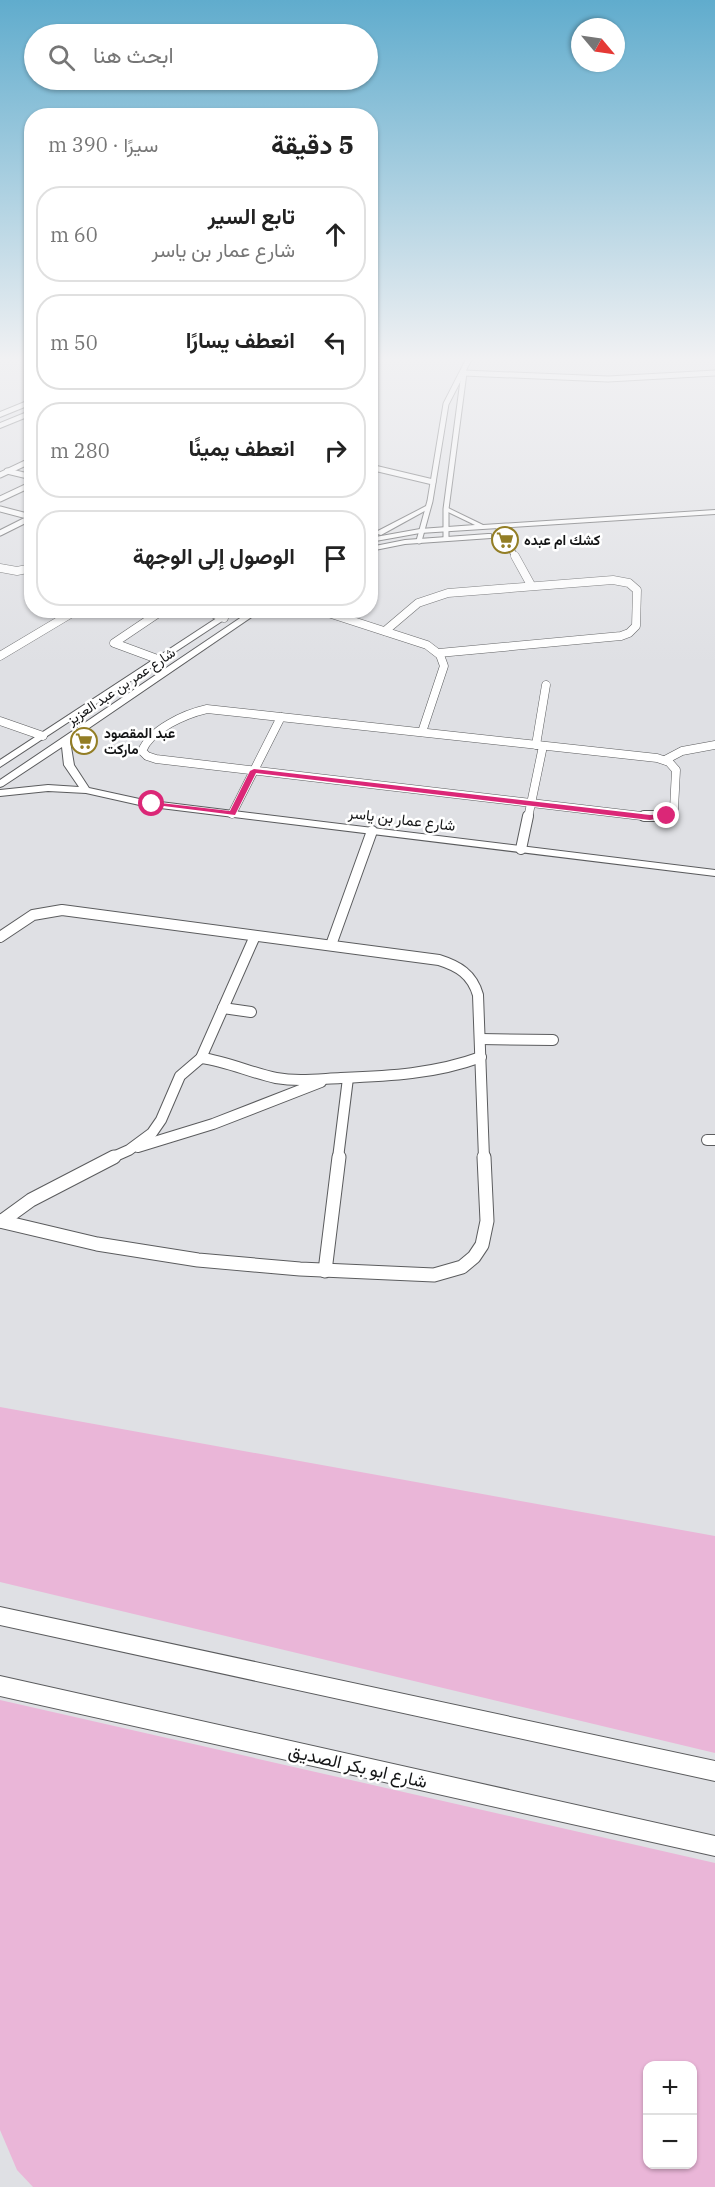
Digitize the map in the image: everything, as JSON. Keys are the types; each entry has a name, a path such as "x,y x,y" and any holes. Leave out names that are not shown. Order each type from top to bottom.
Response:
{"main road":[{"path":"0,1616 715,1771"},
{"name":"شارع ابو بكر الصديق","path":"0,1686 715,1845"}],"street":[{"path":"418,541 428,507 437,461"},
{"path":"446,538 446,509 453,461"},
{"path":"0,475 24,464"},
{"path":"378,469 433,485"},
{"path":"7,471 24,475"},
{"path":"378,474 433,485"},
{"path":"0,499 24,488"},
{"path":"378,534 428,507"},
{"path":"0,509 24,515"},
{"path":"446,509 487,528 513,534"},
{"path":"378,548 501,531 715,512"},
{"path":"0,533 24,521"},
{"path":"564,531 715,521"},
{"path":"378,537 420,531 487,528"},
{"path":"501,531 531,585"},
{"path":"0,568 17,571 24,570"},
{"path":"385,631 413,607 430,598 463,591 613,580 629,583 638,591 636,626 626,635 611,639 439,653"},
{"path":"0,656 64,618"},
{"path":"151,618 114,643 160,660"},
{"name":"شارع عمر بن عبد العزيز","path":"0,764 224,618"},
{"name":"شارع عمر بن عبد العزيز","path":"0,784 246,618"},
{"path":"344,618 427,645 439,653 444,666 422,732"},
{"path":"521,849 531,804 546,685"},
{"path":"207,709 422,732 665,760 675,767 674,809 667,816 656,818 531,804 151,758 141,749 144,743 196,710 207,709"},
{"path":"232,814 281,717"},
{"path":"0,721 43,736"},
{"path":"65,740 69,765 86,790"},
{"path":"665,760 682,751 715,745"},
{"name":"شارع عمار بن ياسر","path":"0,792 48,788 86,790 129,800 232,814 715,873"},
{"path":"331,945 372,831"},
{"path":"0,937 33,915 62,910 439,960 462,969 476,986 488,1221 483,1245 476,1256 459,1268 437,1274 248,1266 97,1244 1,1221"},
{"path":"1,1221 59,1184 129,1150 145,1139 157,1126 180,1076 201,1058 255,936"},
{"path":"223,1008 251,1012"},
{"path":"480,1039 553,1040"},
{"path":"201,1058 226,1061 280,1079 298,1081 437,1071 480,1057"},
{"path":"325,1271 348,1078"},
{"path":"129,1150 213,1124 328,1079"}],"shaded area":[{"path":"0,1407 715,1536 715,1753 0,1582"},
{"path":"0,1700 715,1863 715,2187 33,2187 17,2170 0,2130"}],"place":[{"name":"كشك ام عبده","path":"505,540"},
{"name":"عبد المقصود ماركت","path":"84,741"}],"route":[{"path":"152,804 232,814 254,771 650,818 667,816"}]}
